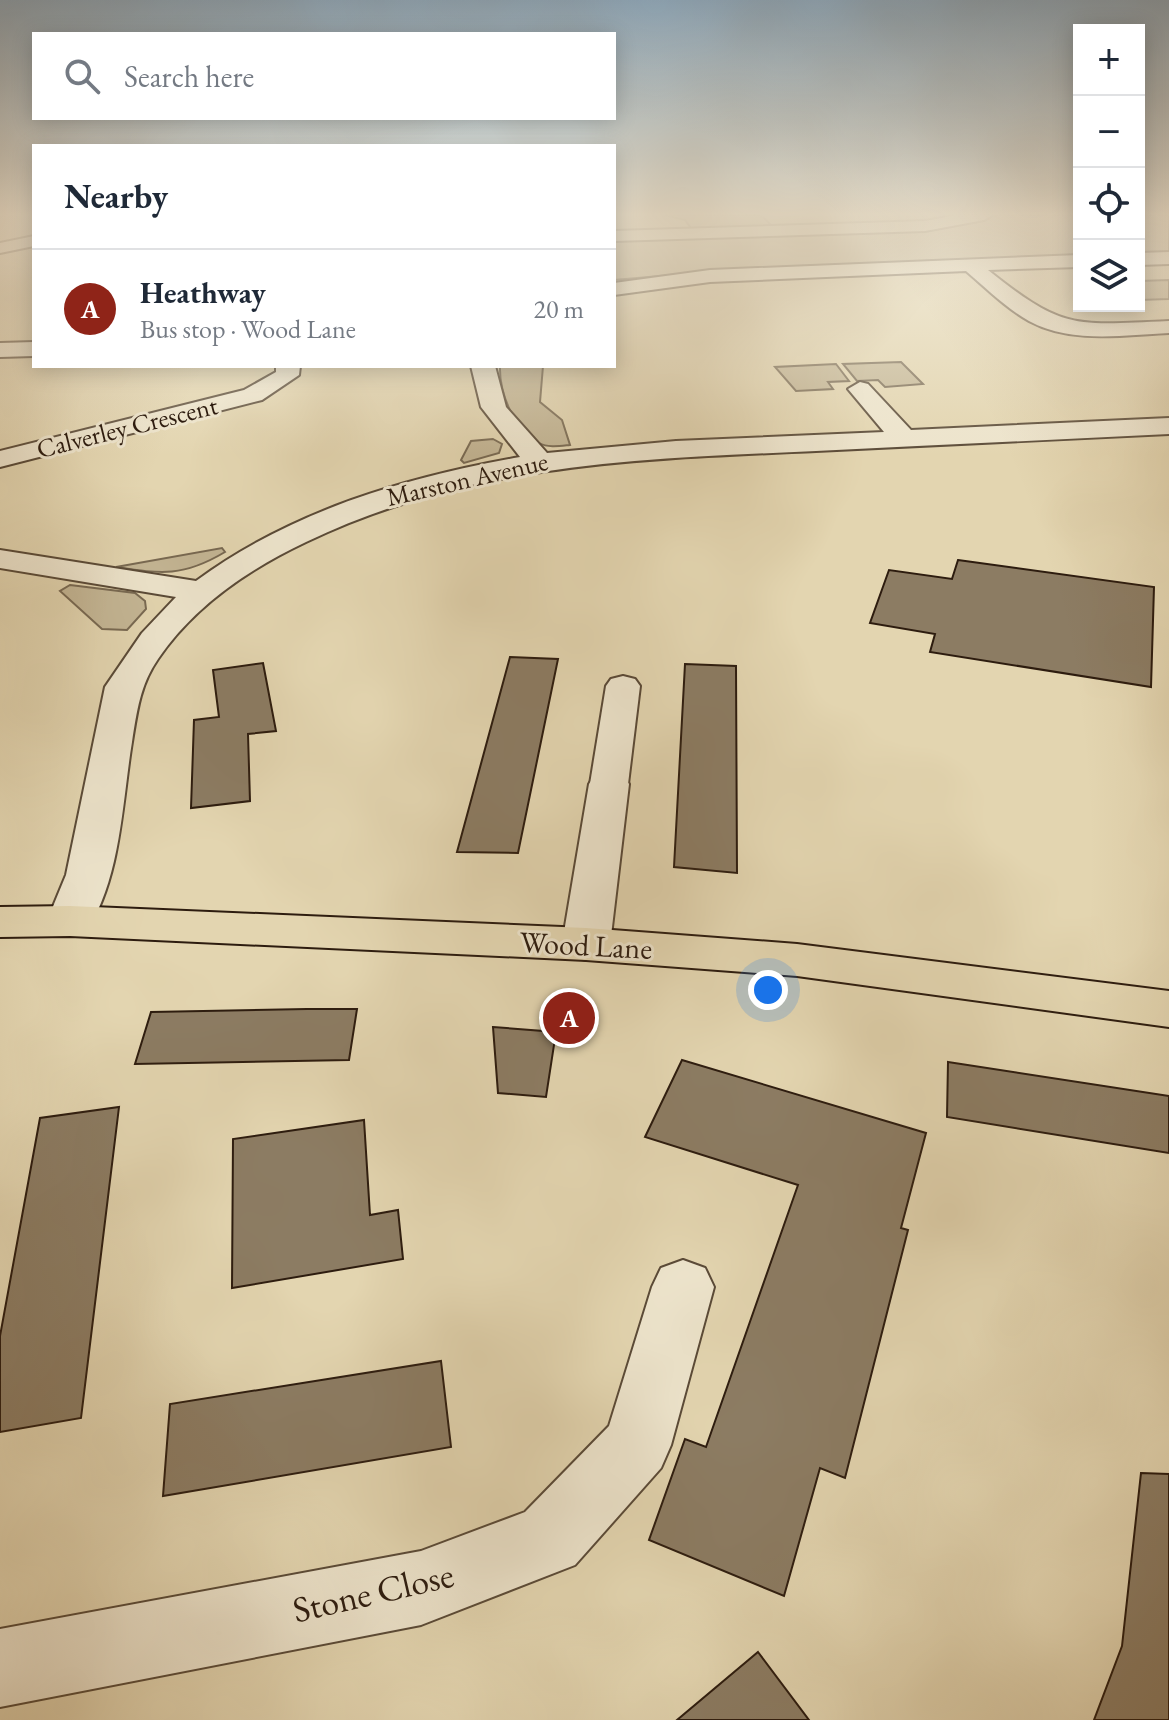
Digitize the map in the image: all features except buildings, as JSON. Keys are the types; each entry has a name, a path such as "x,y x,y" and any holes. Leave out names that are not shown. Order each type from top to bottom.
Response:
{"main road":[{"name":"Wood Lane","path":"0,922 70,921 586,944 797,960 1169,1009"}],"street":[{"path":"1011,295 1047,322 1098,329 1169,327"},
{"path":"0,350 32,349"},
{"name":"Calverley Crescent","path":"0,459 253,395 287,375 288,368"},
{"path":"483,368 493,407 511,434 539,461"},
{"path":"860,389 904,438"},
{"name":"Marston Avenue","path":"70,921 88,875 123,687 157,634 199,591 306,528 365,503 481,470 539,461 634,451 1169,426"},
{"path":"0,559 199,591"},
{"path":"586,944 623,686"},
{"name":"Stone Close","path":"0,1668 421,1588 549,1539 637,1445 683,1287"}],"shaded area":[{"path":"1145,295 1169,295 1169,299 1145,300"},
{"path":"901,362 923,384 885,387 878,380 857,381 843,364"},
{"path":"836,364 849,381 828,382 833,389 796,391 775,367"},
{"path":"500,368 543,368 540,402 562,420 570,445 543,445 522,430 505,399"},
{"path":"493,439 502,444 499,453 464,463 461,460 471,441"},
{"path":"222,548 225,552 184,570 160,572 116,567"},
{"path":"70,585 135,593 145,601 146,609 127,630 102,629 60,591"}],"place":[{"name":"Heathway","path":"569,1018"}]}
